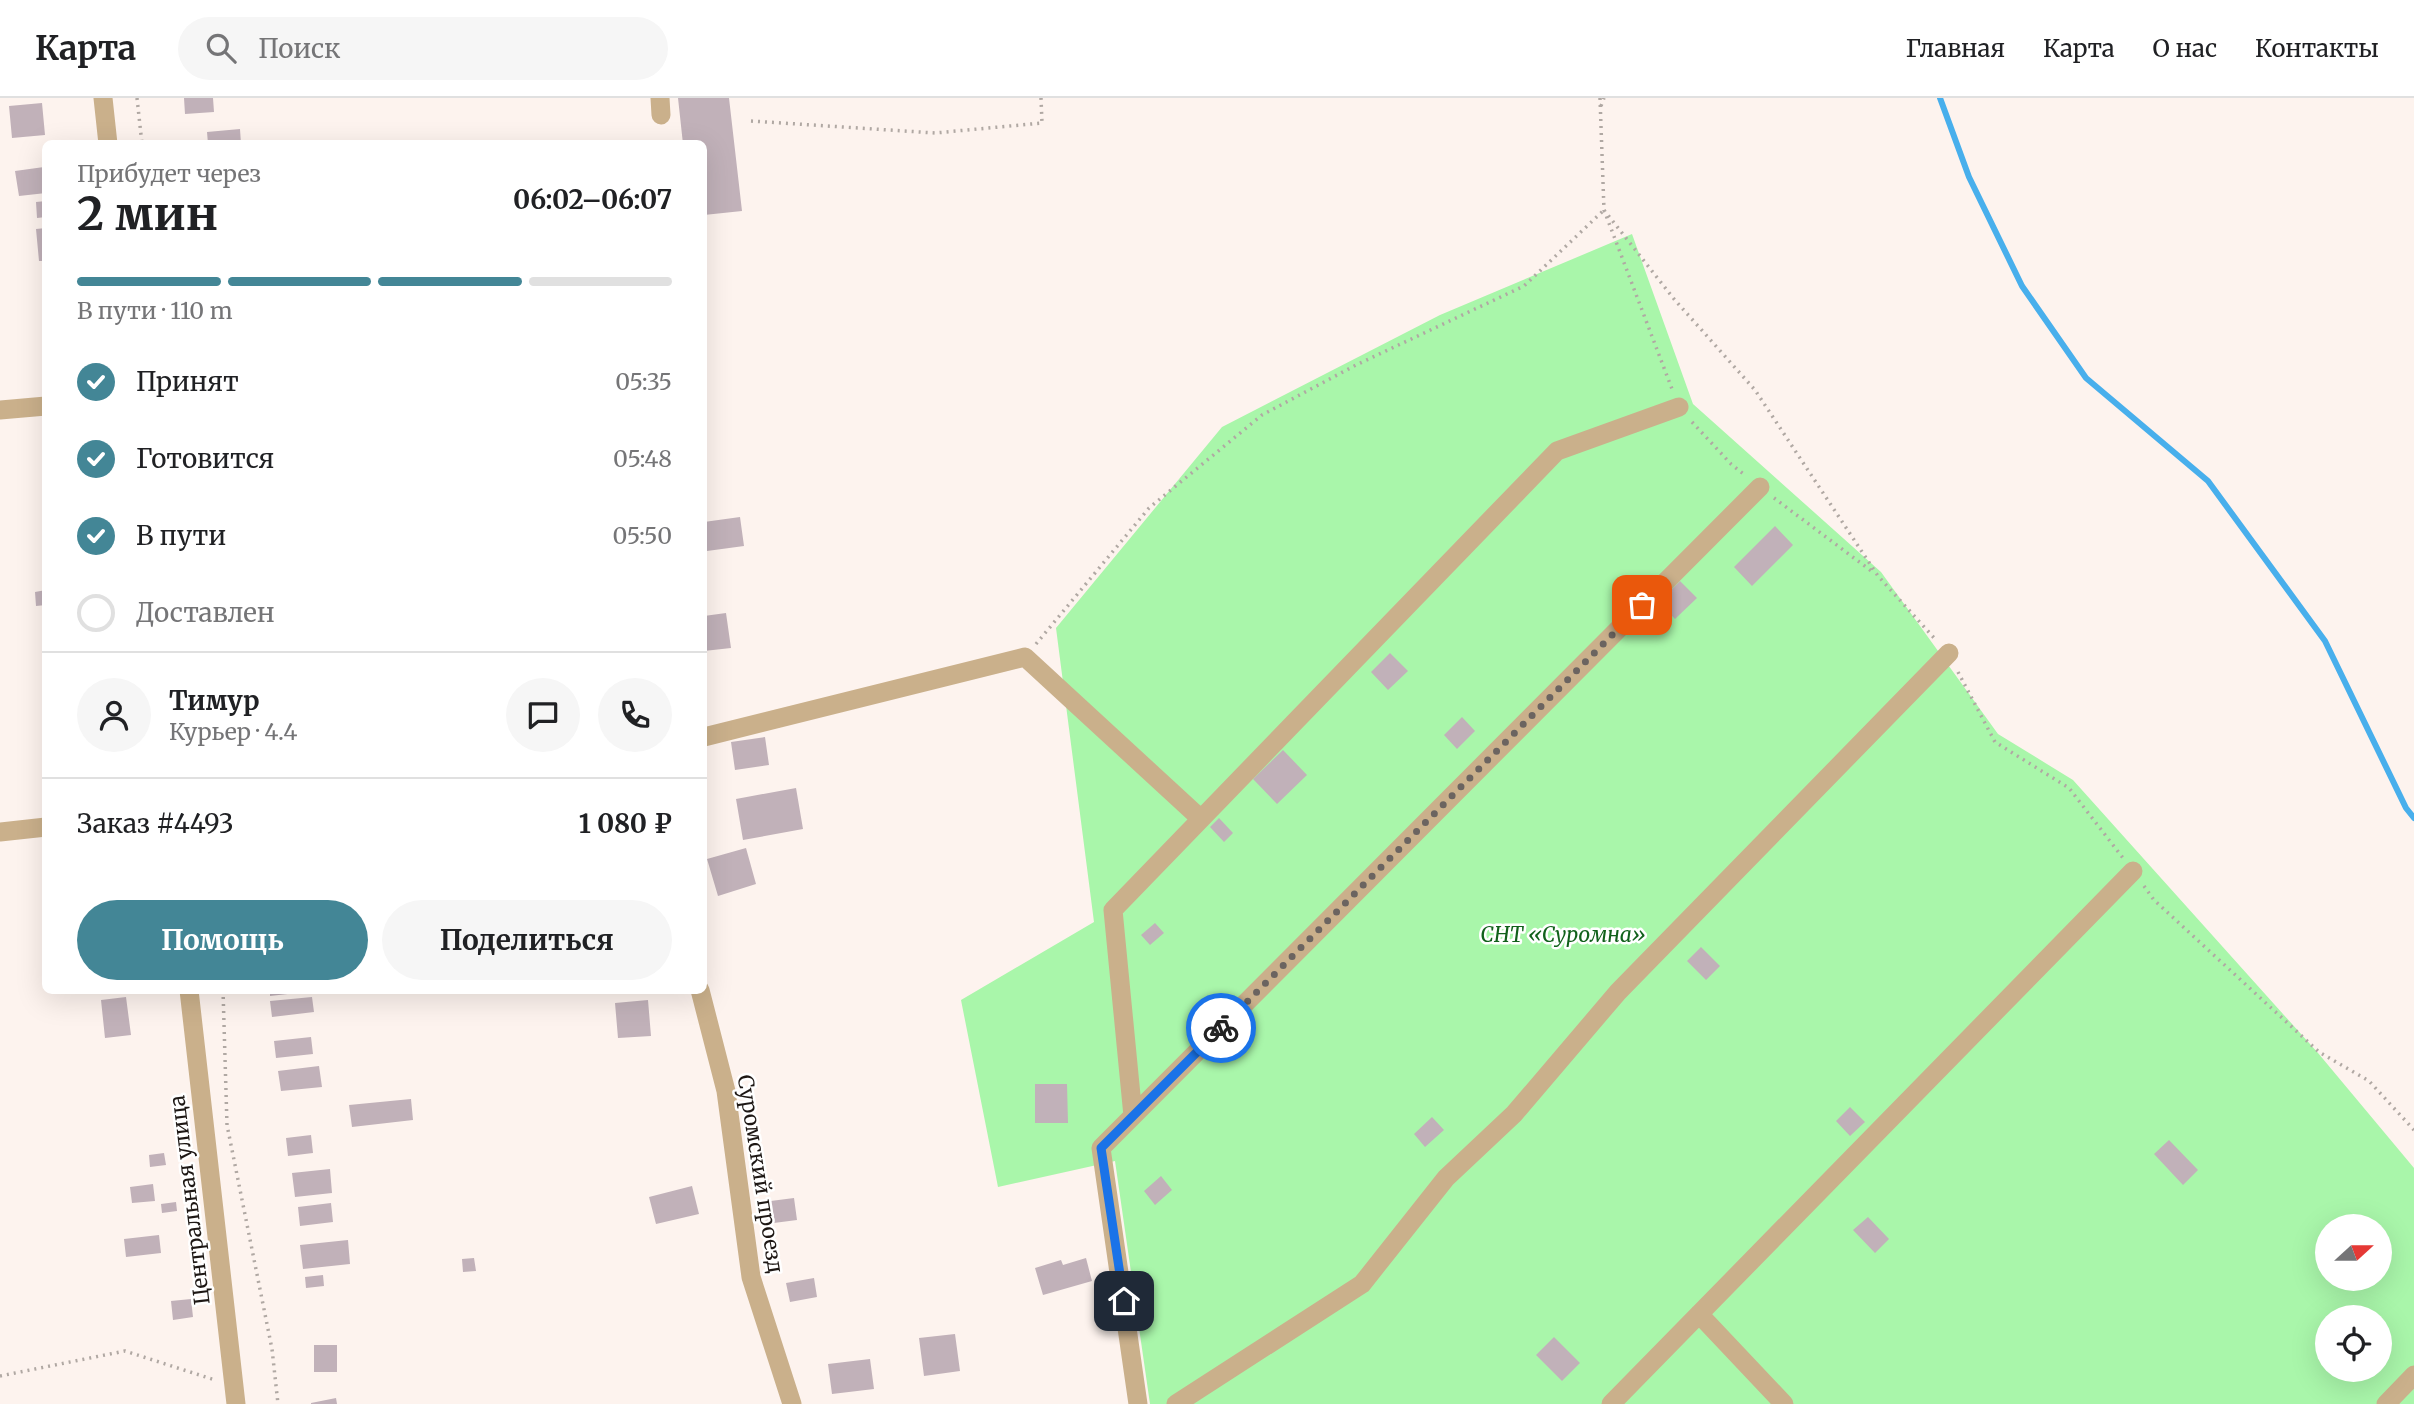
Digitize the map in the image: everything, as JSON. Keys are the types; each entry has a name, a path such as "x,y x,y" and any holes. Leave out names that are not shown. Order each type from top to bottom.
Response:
{"street":[{"path":"103,98 108,140"},
{"path":"0,410 42,406"},
{"path":"1133,1116 1113,910 1557,451 1679,407"},
{"path":"1138,1404 1101,1148 1760,487"},
{"path":"1176,1404 1362,1284 1446,1178 1514,1114 1618,992 1949,653"},
{"path":"707,736 1025,657 1201,819"},
{"path":"0,832 42,827"},
{"path":"1611,1404 2133,871"},
{"name":"Центральная улица","path":"189,994 235,1395"},
{"name":"Суромский проезд","path":"701,994 726,1091 751,1277 792,1404"},
{"path":"1699,1314 1784,1404"},
{"path":"2386,1404 2414,1375"}],"path":[{"path":"137,98 142,140"},
{"path":"751,121 935,133 1042,123 1041,98"},
{"path":"1602,98 1600,108 1604,210 1679,407"},
{"path":"1604,210 1674,299 1755,390 1878,576 1949,653 1994,742 2069,788 2154,900 2319,1052 2369,1081 2414,1130"},
{"path":"1025,657 1072,604 1149,508 1262,415 1356,365 1524,285 1604,210"},
{"path":"223,994 227,1125 272,1349 278,1404"},
{"path":"0,1376 125,1351 235,1395"}],"green space":[{"name":"СНТ «Суромна»","path":"1632,234 1693,404 1881,572 1998,734 2073,780 2318,1053 2414,1168 2414,1404 1150,1404 1115,1161 998,1187 961,1000 1094,922 1056,628 1222,427 1440,315"}],"building":[{"path":"184,98 213,98 214,112 185,114"},
{"path":"678,98 729,98 742,211 707,215 707,140 683,140"},
{"path":"42,103 45,135 12,138 9,106"},
{"path":"240,129 241,140 208,140 207,132"},
{"path":"42,167 42,193 19,196 15,171"},
{"path":"42,201 42,217 37,218 36,202"},
{"path":"42,228 42,261 39,261 36,229"},
{"path":"740,517 744,546 707,551 707,522"},
{"path":"1775,526 1793,545 1752,586 1734,567"},
{"path":"1680,581 1697,598 1675,619 1659,602"},
{"path":"42,591 42,605 36,606 35,592"},
{"path":"726,613 731,648 707,651 707,616"},
{"path":"1390,653 1408,671 1388,690 1371,672"},
{"path":"1462,717 1475,731 1457,749 1444,735"},
{"path":"765,737 769,765 735,770 731,742"},
{"path":"1283,750 1307,775 1277,804 1253,779"},
{"path":"796,788 803,829 743,840 736,799"},
{"path":"1219,818 1233,833 1224,842 1210,827"},
{"path":"746,848 756,884 718,896 707,859"},
{"path":"1155,923 1164,933 1150,945 1141,935"},
{"path":"1701,947 1720,966 1706,980 1687,961"},
{"path":"126,997 131,1035 105,1038 101,1000"},
{"path":"312,997 314,1012 272,1017 270,1001"},
{"path":"648,1000 651,1036 618,1038 615,1003"},
{"path":"311,1037 313,1054 276,1058 274,1041"},
{"path":"319,1066 322,1087 281,1091 278,1071"},
{"path":"1035,1084 1067,1084 1068,1123 1035,1123"},
{"path":"411,1099 413,1120 352,1127 349,1105"},
{"path":"1850,1107 1865,1122 1850,1136 1836,1121"},
{"path":"1432,1117 1444,1130 1425,1147 1414,1134"},
{"path":"311,1135 313,1153 288,1156 286,1138"},
{"path":"2169,1140 2198,1170 2183,1185 2154,1154"},
{"path":"164,1153 166,1165 150,1167 149,1155"},
{"path":"330,1169 332,1193 295,1197 292,1173"},
{"path":"1161,1176 1172,1190 1155,1205 1144,1191"},
{"path":"153,1184 155,1201 132,1203 130,1187"},
{"path":"692,1186 699,1214 656,1224 649,1197"},
{"path":"794,1198 797,1220 766,1224 763,1202"},
{"path":"176,1202 177,1211 162,1213 161,1204"},
{"path":"331,1203 333,1222 300,1226 298,1207"},
{"path":"1868,1217 1889,1239 1875,1253 1853,1230"},
{"path":"159,1235 161,1253 126,1257 124,1239"},
{"path":"348,1240 350,1264 303,1269 300,1245"},
{"path":"474,1258 476,1271 463,1272 462,1259"},
{"path":"1086,1258 1092,1281 1043,1295 1035,1268 1061,1260 1063,1265"},
{"path":"323,1275 324,1286 306,1288 305,1277"},
{"path":"814,1278 817,1297 790,1302 786,1283"},
{"path":"191,1299 193,1317 173,1320 171,1301"},
{"path":"955,1334 960,1371 924,1376 919,1338"},
{"path":"1554,1337 1580,1363 1562,1381 1536,1355"},
{"path":"314,1345 337,1345 337,1372 314,1372"},
{"path":"870,1359 874,1389 832,1394 828,1364"},
{"path":"336,1398 337,1404 311,1404 311,1403"}],"waterway":[{"path":"1940,98 1969,177 2022,286 2086,378 2208,481 2325,641 2406,808 2414,818"}],"way so far":[{"path":"1221,1028 1642,605"}],"route":[{"path":"1124,1301 1101,1148 1221,1028"}]}
